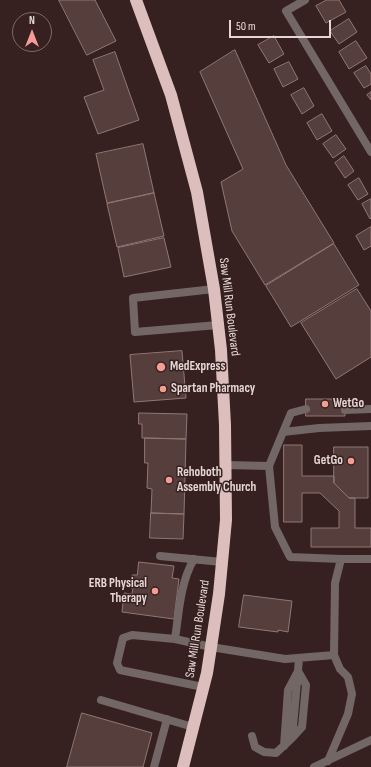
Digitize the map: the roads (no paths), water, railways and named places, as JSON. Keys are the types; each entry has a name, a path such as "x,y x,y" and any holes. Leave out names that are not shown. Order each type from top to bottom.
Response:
{"highway":[{"name":"Saw Mill Run Boulevard","path":"136,0 171,95 198,192 214,289 222,350 225,418 226,520 211,647 194,727 183,767"}],"street":[{"path":"305,0 286,11 371,152"},
{"path":"214,289 133,298 135,332 218,325"},
{"path":"306,409 291,412 269,466 275,527 290,557 371,559"},
{"path":"345,410 371,409"},
{"path":"283,432 319,428 371,426"},
{"path":"226,465 269,466"},
{"path":"160,556 222,562"},
{"path":"175,640 182,587 194,559"},
{"path":"328,761 348,714 352,694 348,678 340,669 334,654 335,583 341,559"},
{"path":"203,687 120,670 117,663 123,638 132,635 175,640 285,659 334,654"},
{"path":"252,736 255,747 264,752 276,753 292,738 299,658"},
{"path":"284,746 288,690 298,671"},
{"path":"101,700 194,727"},
{"path":"154,767 167,719"},
{"path":"314,767 371,740"}],"place":[{"name":"MedExpress","path":"161,367"},
{"name":"Spartan Pharmacy","path":"163,389"},
{"name":"WetGo","path":"325,404"},
{"name":"GetGo","path":"351,461"},
{"name":"Rehoboth Assembly Church","path":"169,480"},
{"name":"ERB Physical Therapy","path":"155,591"}]}
